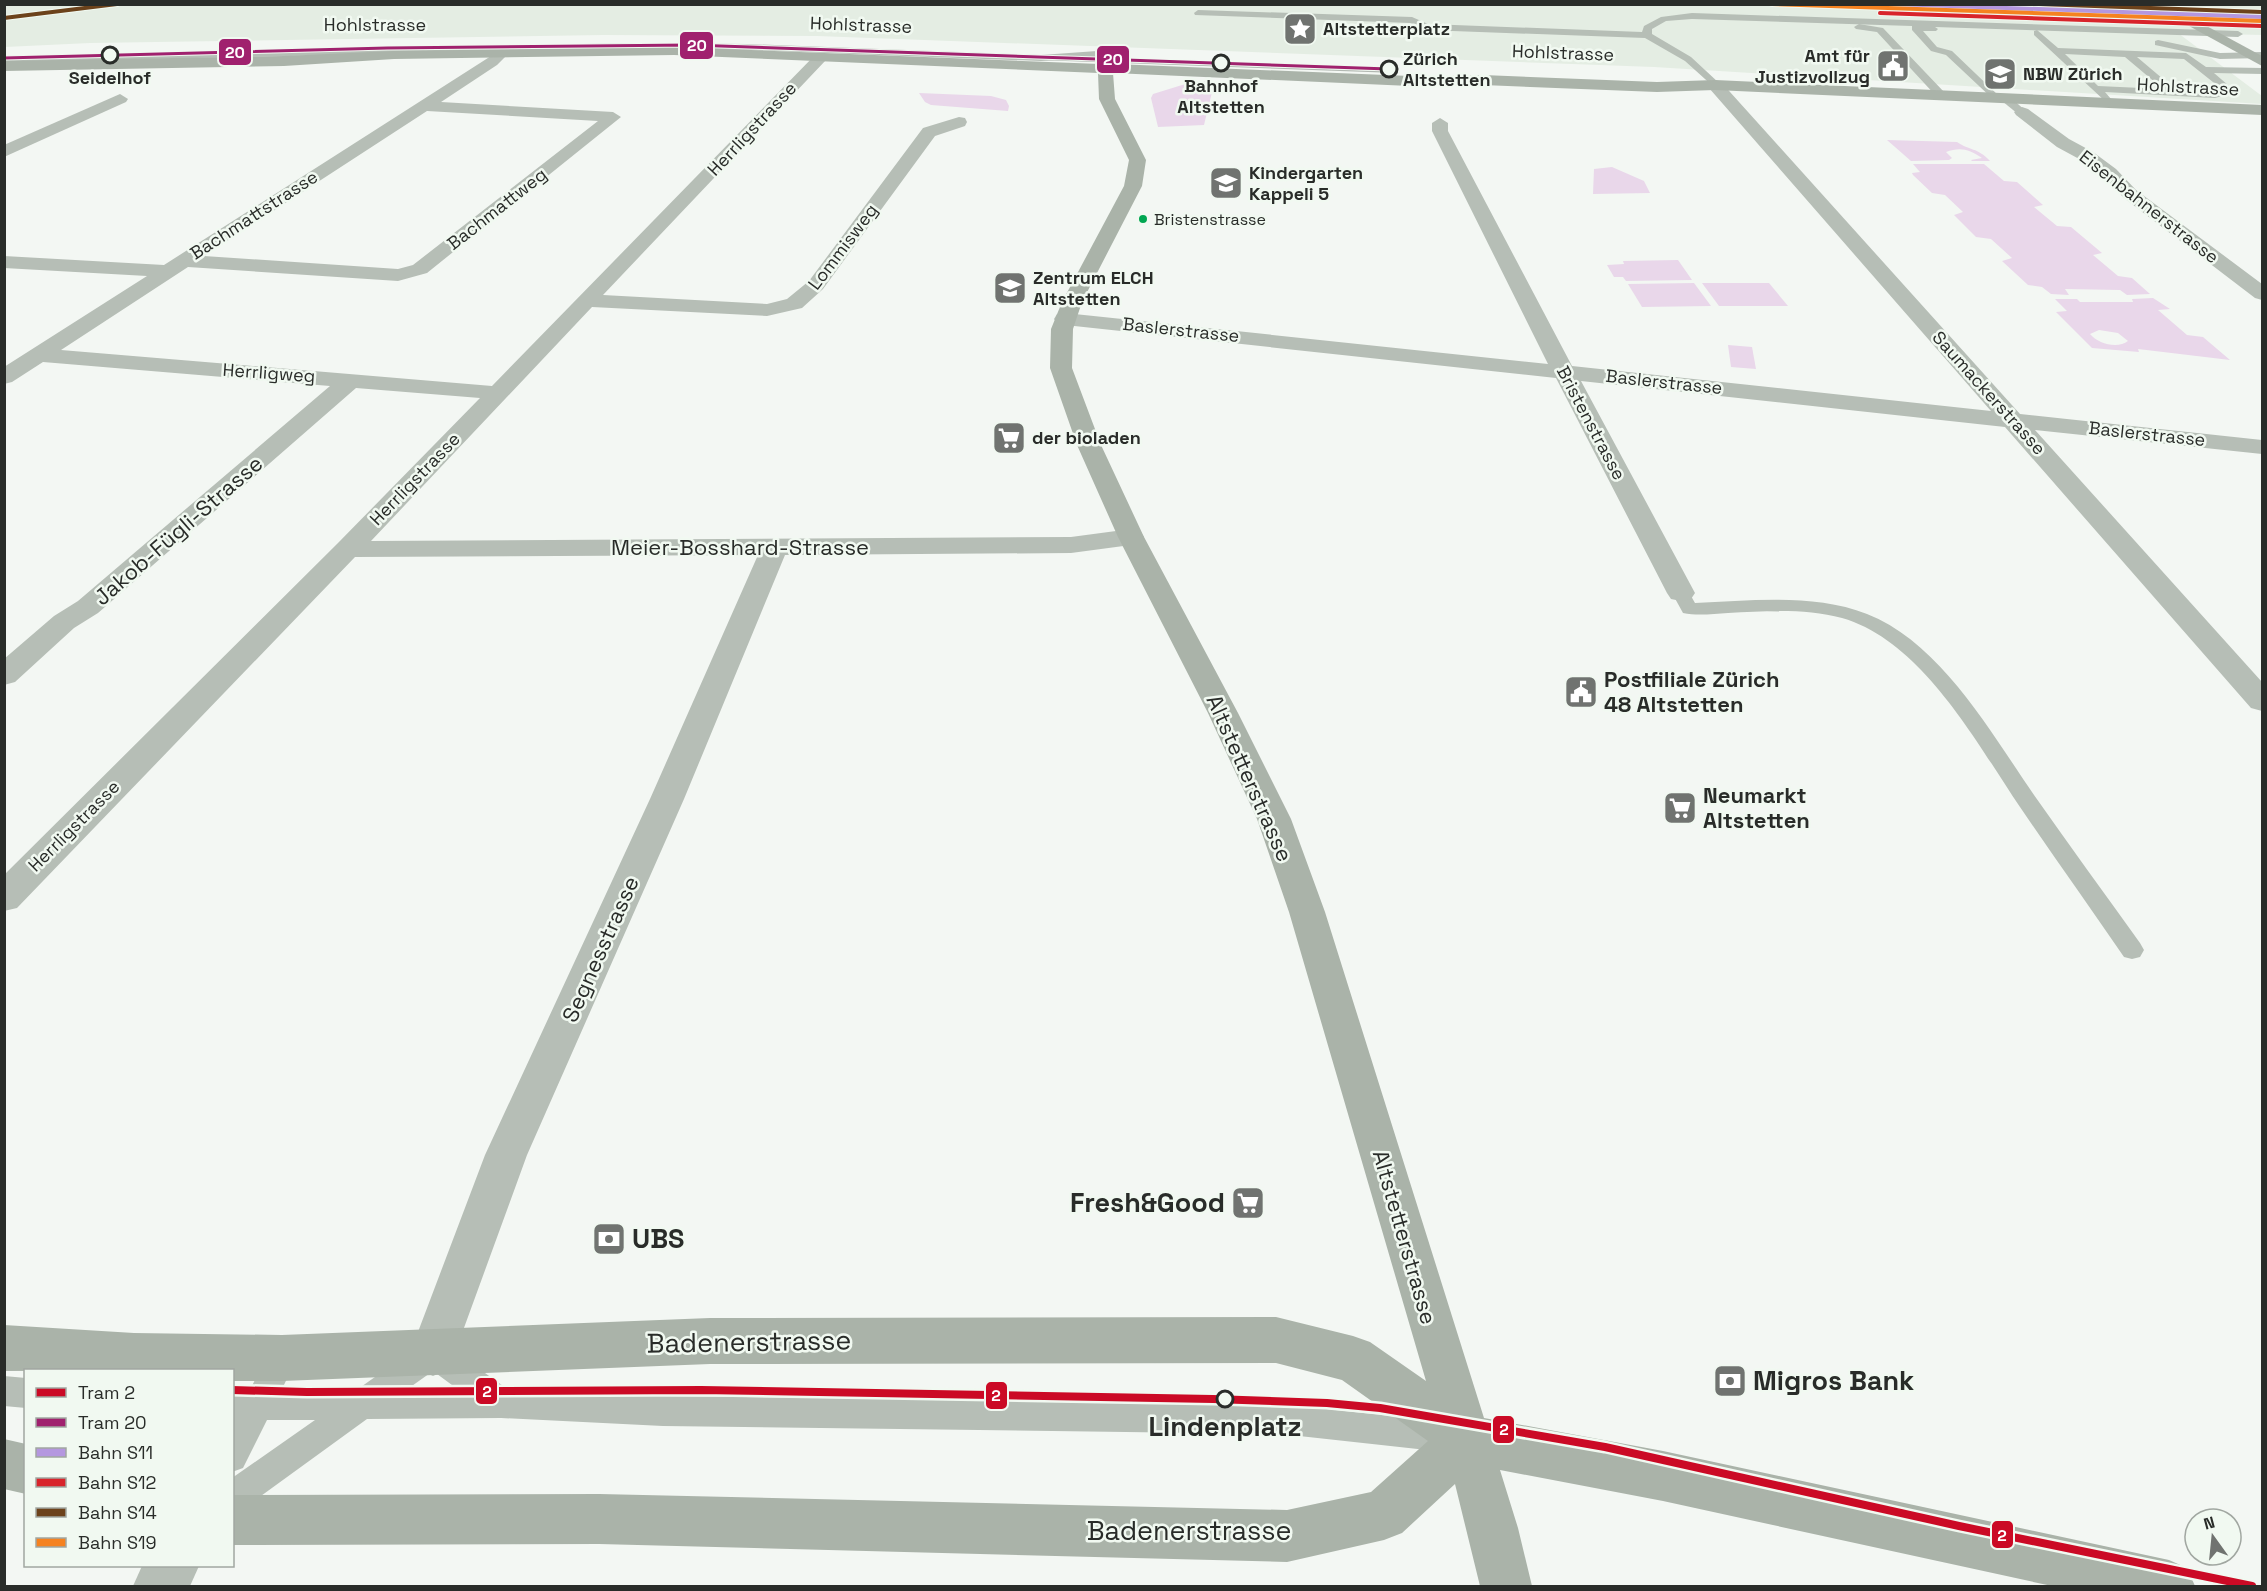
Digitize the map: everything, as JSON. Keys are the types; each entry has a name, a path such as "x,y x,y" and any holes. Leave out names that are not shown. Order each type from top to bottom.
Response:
{"street":[{"path":"2155,4 2262,62"},
{"path":"2180,4 2262,48"},
{"name":"Hohlstrasse","path":"4,53 74,48 289,44 638,41 863,43 1112,58 1398,80 1490,80 1657,87 1715,86 2262,110"},
{"name":"Hohlstrasse","path":"4,66 228,63 502,53 674,51 822,57 1112,58"},
{"name":"Bachmattstrasse","path":"4,377 492,62 502,53"},
{"name":"Herrligstrasse","path":"4,897 19,864 348,549 822,57"},
{"name":"Altstetterstrasse","path":"1112,58 1103,85 1117,120 1135,155 1138,163 1137,172 1133,186 1076,292 1065,319 1060,347 1061,368 1089,445 1131,537 1223,713 1274,819 1307,912 1358,1075 1425,1308 1493,1528 1506,1587"},
{"name":"Hohlstrasse","path":"1443,65 1650,76 1715,86"},
{"name":"Saumackerstrasse","path":"1715,86 2262,701"},
{"path":"4,152 120,99"},
{"name":"Bachmattweg","path":"174,266 411,273 420,269 613,117 423,106"},
{"name":"Eisenbahnerstrasse","path":"2022,112 2063,143 2087,156 2110,173 2130,194 2262,294"},
{"name":"Lommisweg","path":"588,301 767,310 786,308 803,299 816,285 929,132 959,122"},
{"name":"Bristenstrasse","path":"1440,123 1440,131 1681,593"},
{"path":"4,262 174,266"},
{"name":"Baslerstrasse","path":"1065,319 2262,447"},
{"name":"Herrligweg","path":"39,355 498,393"},
{"name":"Jakob-Fügli-Strasse","path":"4,675 64,622 88,608 350,381"},
{"name":"Meier-Bosshard-Strasse","path":"348,549 1071,545 1131,537"},
{"name":"Segnesstrasse","path":"433,1353 506,1155 667,799 774,548"},
{"name":"Badenerstrasse","path":"4,1348 134,1356 282,1358 710,1341 1276,1341 1353,1359 1467,1439 1663,1476 2169,1587"},
{"name":"Badenerstrasse","path":"234,1520 599,1519 1287,1536 1384,1515 1467,1439"},
{"path":"4,1464 24,1469"},
{"path":"159,1587 172,1567"}],"lane":[{"path":"1198,13 1412,20 1426,27 1648,30 1738,22 1876,28 1941,95"},
{"path":"1648,30 1659,20 1683,16 2238,34"},
{"name":"Eisenbahnerstrasse","path":"2022,112 2000,98 1949,52 1934,49 1915,28 2037,33"},
{"path":"1648,30 1688,59 1715,86"},
{"path":"2037,33 2132,41"},
{"path":"2037,33 2110,104"},
{"path":"2152,43 2220,56 2262,55"},
{"path":"4,59 633,46 747,47 1041,58 1112,58"},
{"path":"2056,51 2186,56 2231,92 2215,95 2096,89"},
{"path":"2128,54 2173,93"},
{"path":"2220,56 2256,81"},
{"path":"1041,58 1112,58"},
{"path":"2204,70 2262,71"},
{"path":"1681,593 1689,609 1824,607 1862,618 1900,640 1926,663 1979,732 2132,950"},
{"path":"234,1497 433,1353 501,1402"},
{"path":"234,1449 245,1405 282,1358"},
{"path":"4,1391 24,1394"},
{"path":"245,1405 501,1402 663,1411 1281,1419 1467,1439"}],"shaded area":[{"path":"2262,4 2262,35 2178,33 2262,96 2262,104 1654,67 817,36 603,35 90,43 5,47 4,5"},
{"path":"1195,81 1228,82 1226,88 1213,88 1204,125 1158,127 1151,98 1153,94"},
{"path":"919,93 991,96 1006,100 1009,106 1008,111 931,105 925,102"},
{"path":"1887,140 1957,142 1981,153 1990,161 1972,161 1982,158 1960,149 1946,152 1952,158 1949,160 1911,161"},
{"path":"1913,164 1984,164 2004,181 2017,182 2043,205 2034,207 2057,226 2071,227 2102,253 2093,255 2118,276 2132,278 2150,294 2127,295 2120,290 2065,289 2069,295 2051,294 2042,287 2028,285 2002,261 2012,258 1991,239 1976,237 1954,215 1963,212 1945,195 1932,193 1913,175 1912,173 1920,172"},
{"path":"1612,167 1644,181 1650,193 1593,194 1594,169"},
{"path":"1678,260 1692,280 1626,281 1623,277 1614,277 1607,265 1624,264 1623,261"},
{"path":"1694,283 1711,306 1642,307 1628,284"},
{"path":"1702,283 1769,283 1788,306 1719,306"},
{"path":"2153,298 2170,309 2158,310 2187,335 2203,337 2230,360 2138,349 2139,352 2092,348 2056,312 2067,311 2055,299 2077,299 2080,302 2133,302 2132,299","holes":["2099,330 2118,333 2128,341 2119,345 2108,344 2090,334"]},
{"path":"1728,345 1752,347 1756,369 1731,367"}],"tram line":[{"name":"20","path":"4,58 387,48 691,45 1389,69"},
{"path":"1031,59 1389,72"},
{"name":"2","path":"234,1390 307,1392 701,1390 1213,1399 1327,1403 1380,1408 1605,1447 1959,1526 2252,1586"}],"rail line":[{"name":"S14","path":"4,18 117,4"},
{"name":"S19","path":"1772,4 2262,21"},
{"name":"S11","path":"1895,4 2262,17"},
{"name":"S14","path":"2039,4 2262,12"},
{"name":"S12","path":"1880,13 2262,26"}],"place":[{"name":"Altstetterplatz","path":"1300,29"},
{"name":"Seidelhof","path":"110,55"},
{"name":"Bahnhof Altstetten","path":"1221,63"},
{"name":"Amt für Justizvollzug","path":"1893,66"},
{"name":"Zürich Altstetten","path":"1389,69"},
{"name":"NBW Zürich","path":"2000,74"},
{"name":"Kindergarten Kappeli 5","path":"1226,183"},
{"name":"Bristenstrasse","path":"1143,219"},
{"name":"Zentrum ELCH Altstetten","path":"1010,288"},
{"name":"der bioladen","path":"1009,438"},
{"name":"Postfiliale Zürich 48 Altstetten","path":"1581,692"},
{"name":"Neumarkt Altstetten","path":"1680,808"},
{"name":"Fresh&Good","path":"1248,1203"},
{"name":"UBS","path":"609,1239"},
{"name":"Migros Bank","path":"1730,1381"},
{"name":"Lindenplatz","path":"1225,1399"}]}
